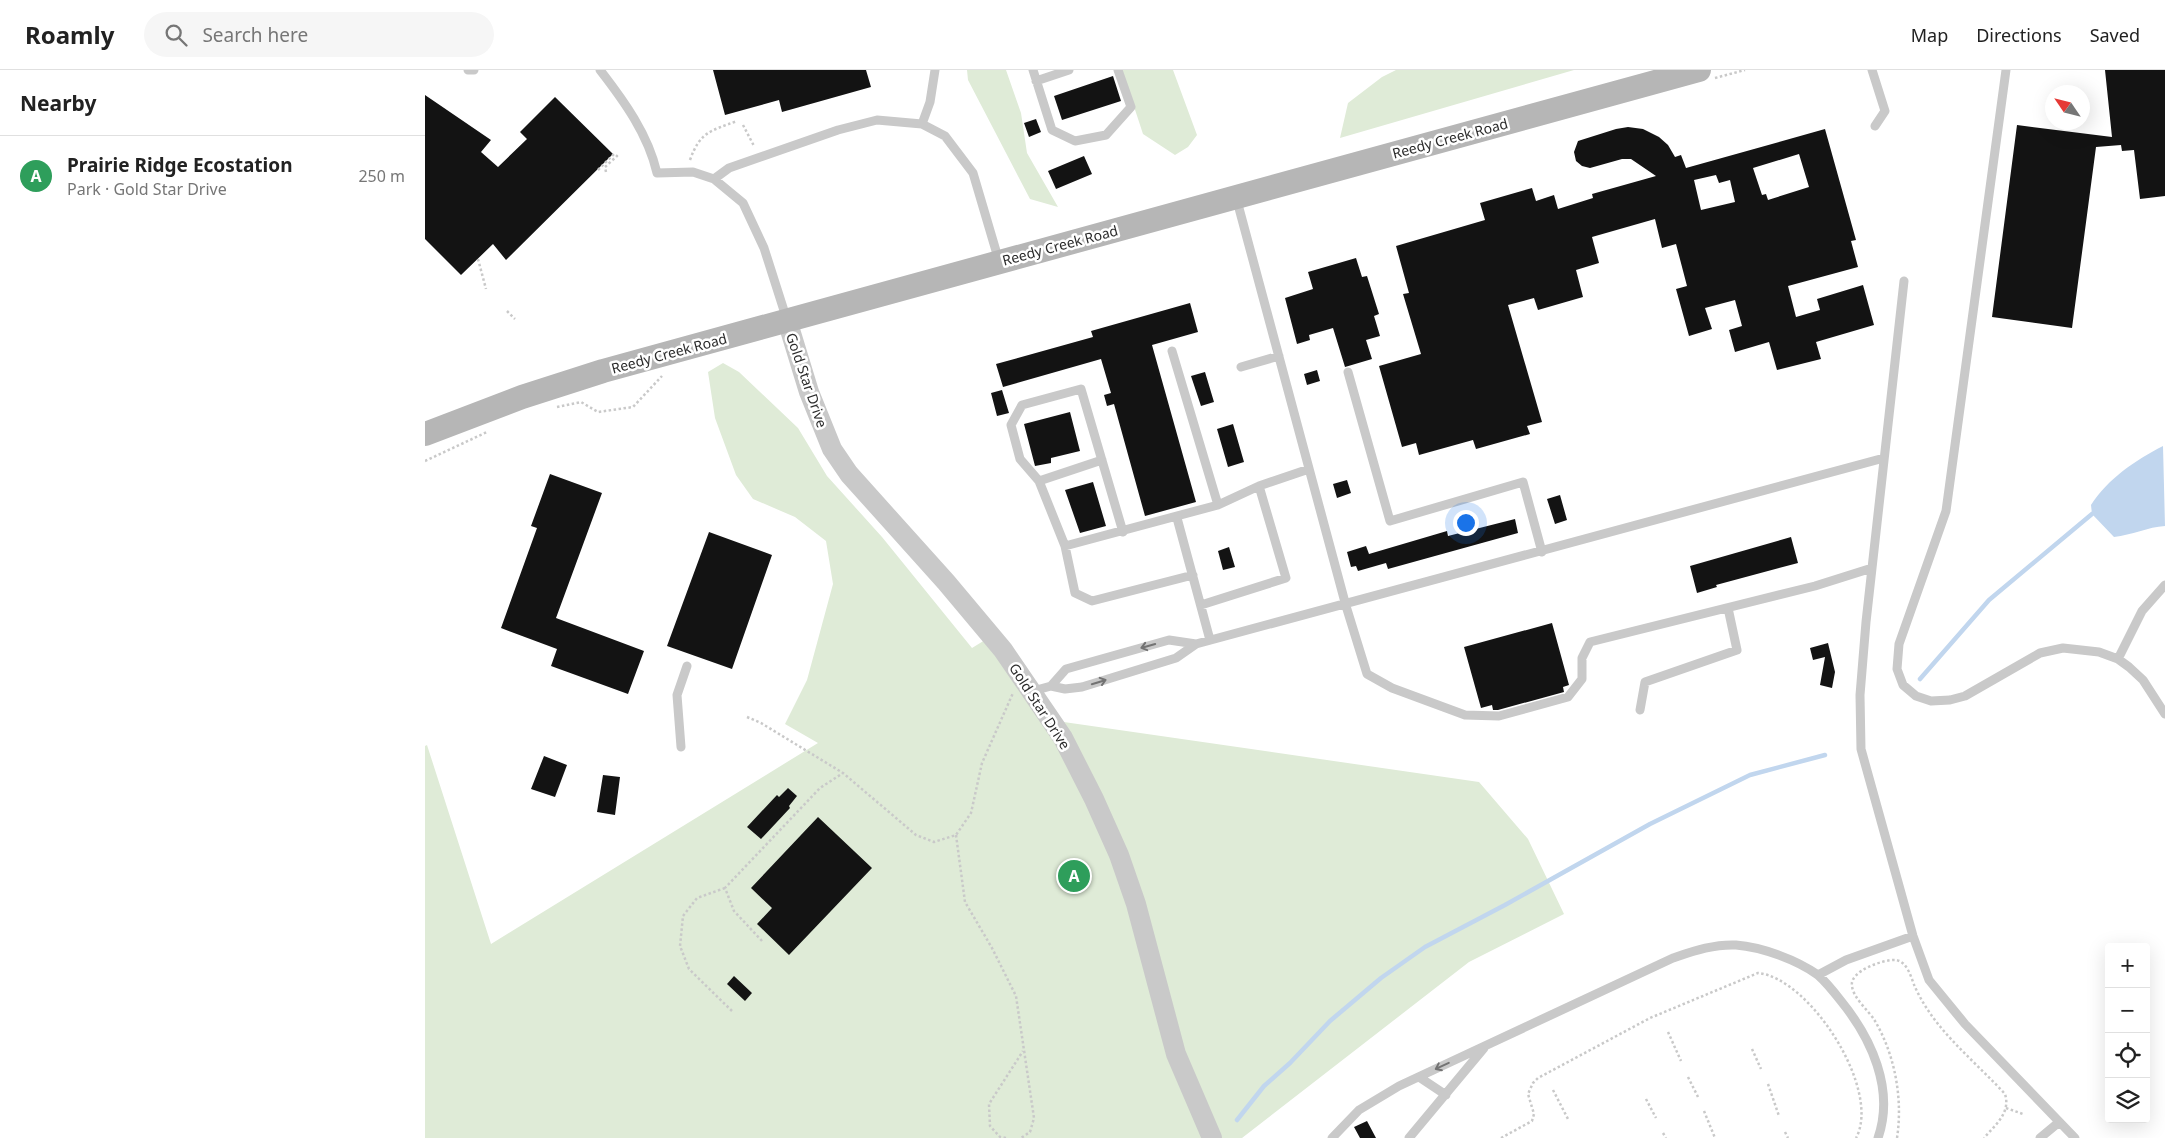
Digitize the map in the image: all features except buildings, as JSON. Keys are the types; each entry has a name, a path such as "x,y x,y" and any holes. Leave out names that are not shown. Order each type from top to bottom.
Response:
{"main road":[{"name":"Reedy Creek Road","path":"425,434 522,397 603,371 1699,70"}],"street":[{"name":"Gold Star Drive","path":"787,320 809,392 832,449 849,474 1036,684 1095,798 1119,855 1140,920 1176,1054 1212,1138"}],"lane":[{"path":"468,70 474,70"},
{"path":"600,70 624,100 652,152 657,173 693,172 714,179 743,203 764,248 787,320"},
{"path":"922,124 930,102 935,70"},
{"path":"1033,70 1052,130 1075,141 1106,135 1131,107 1118,70"},
{"path":"1036,81 1069,70"},
{"path":"1872,70 1885,111 1875,126"},
{"path":"2006,70 1946,511 1899,644 1897,669 1903,685 1916,696 1931,701 1950,700 1965,696 2040,653 2063,648 2099,652 2118,659 2143,680 2165,714"},
{"path":"714,179 729,168 838,130 877,120 922,124 945,136 973,172 999,262"},
{"path":"1236,197 1345,606 1367,674 1391,688 1465,715 1499,716 1568,697 1581,679 1582,658 1590,642 1815,586 1872,568"},
{"path":"1904,281 1860,695 1861,749 1913,936 1929,980 1965,1024 2058,1123 2075,1138"},
{"path":"1172,351 1218,505"},
{"path":"1241,367 1279,356"},
{"path":"1348,372 1390,520 1523,482 1542,552"},
{"path":"1123,532 1081,389 1022,405 1011,426 1021,459 1039,480 1065,546 1075,593 1092,601 1193,575"},
{"path":"1036,684 1065,689 1081,687 1176,658 1196,644 1345,606 1884,458"},
{"path":"1039,480 1102,460"},
{"path":"1065,546 1177,518 1218,505 1259,486 1309,469"},
{"path":"1201,605 1286,578 1259,486"},
{"path":"1177,518 1211,640"},
{"path":"2118,659 2142,611 2165,585"},
{"path":"1640,710 1645,682 1737,650 1728,608"},
{"path":"1036,684 1066,669 1169,640 1196,644"},
{"path":"681,747 677,694 687,666"},
{"path":"1817,975 1846,960 1913,936"},
{"path":"1332,1138 1359,1110 1419,1077 1673,958 1706,946 1736,945 1772,952 1817,975 1855,1018 1878,1065 1884,1106 1878,1138"},
{"path":"1409,1138 1486,1045"},
{"path":"1419,1077 1446,1095"},
{"path":"2040,1138 2058,1123"}],"path":[{"path":"690,160 698,141 707,132 737,121"},
{"path":"743,125 753,146"},
{"path":"614,154 617,156 605,167 604,173 598,170 614,154"},
{"path":"478,259 486,289"},
{"path":"507,311 515,319"},
{"path":"553,408 581,402 598,412 633,407 660,376 667,374"},
{"path":"425,462 492,429"},
{"path":"747,717 761,722 843,773 916,835 934,842 956,835 971,813 982,763 1007,703 1036,684"},
{"path":"731,1011 689,969 680,946 683,916 697,898 725,888 820,788 843,773"},
{"path":"956,835 965,902 992,948 1016,996 1034,1118 1030,1132 1021,1138"},
{"path":"725,888 734,910 762,941"},
{"path":"1893,960 1895,953"},
{"path":"1897,1138 1898,1095 1892,1063 1880,1030 1854,992 1851,984 1854,976 1863,969 1893,960 1900,962 1907,968 1919,996 1941,1030 2005,1094 2005,1108 2001,1118 1984,1138"},
{"path":"1501,1138 1532,1121 1534,1114 1528,1094 1533,1083 1538,1078 1651,1018 1758,973 1770,976 1789,988 1813,1008 1834,1034 1849,1065 1860,1100 1861,1119 1856,1138"},
{"path":"1668,1032 1681,1060"},
{"path":"1006,1138 1000,1137 990,1126 989,1104 1024,1049"},
{"path":"1752,1049 1761,1069"},
{"path":"1688,1077 1698,1097"},
{"path":"1768,1084 1779,1116"},
{"path":"1553,1090 1569,1121"},
{"path":"1646,1099 1656,1118"},
{"path":"2005,1108 2023,1114"},
{"path":"1704,1111 1715,1138"},
{"path":"1785,1132 1788,1138"},
{"path":"1663,1133 1666,1138"}],"green space":[{"path":"967,70 1006,70 1021,113 1027,153 1058,207 1030,199 968,80"},
{"path":"1122,70 1173,70 1197,135 1188,147 1175,155 1143,134"},
{"path":"1396,70 1574,70 1340,138 1348,103 1382,77"},
{"path":"723,363 739,372 798,428 827,476 882,537 972,648 985,640 1043,719 1479,782 1528,839 1564,914 1469,962 1242,1138 425,1138 425,746 427,745 491,944 818,743 785,724 807,680 833,584 826,541 795,517 753,499 736,475 715,418 708,372"}],"water":[{"path":"2163,446 2165,526 2114,537 2092,514 2091,505 2114,478"}],"waterway":[{"path":"1920,679 1989,600 2092,514"},
{"path":"1237,1120 1264,1086 1290,1063 1330,1021 1381,978 1425,947 1505,905 1650,824 1750,775 1825,755"}],"place":[{"name":"Prairie Ridge Ecostation","path":"1074,876"}]}
